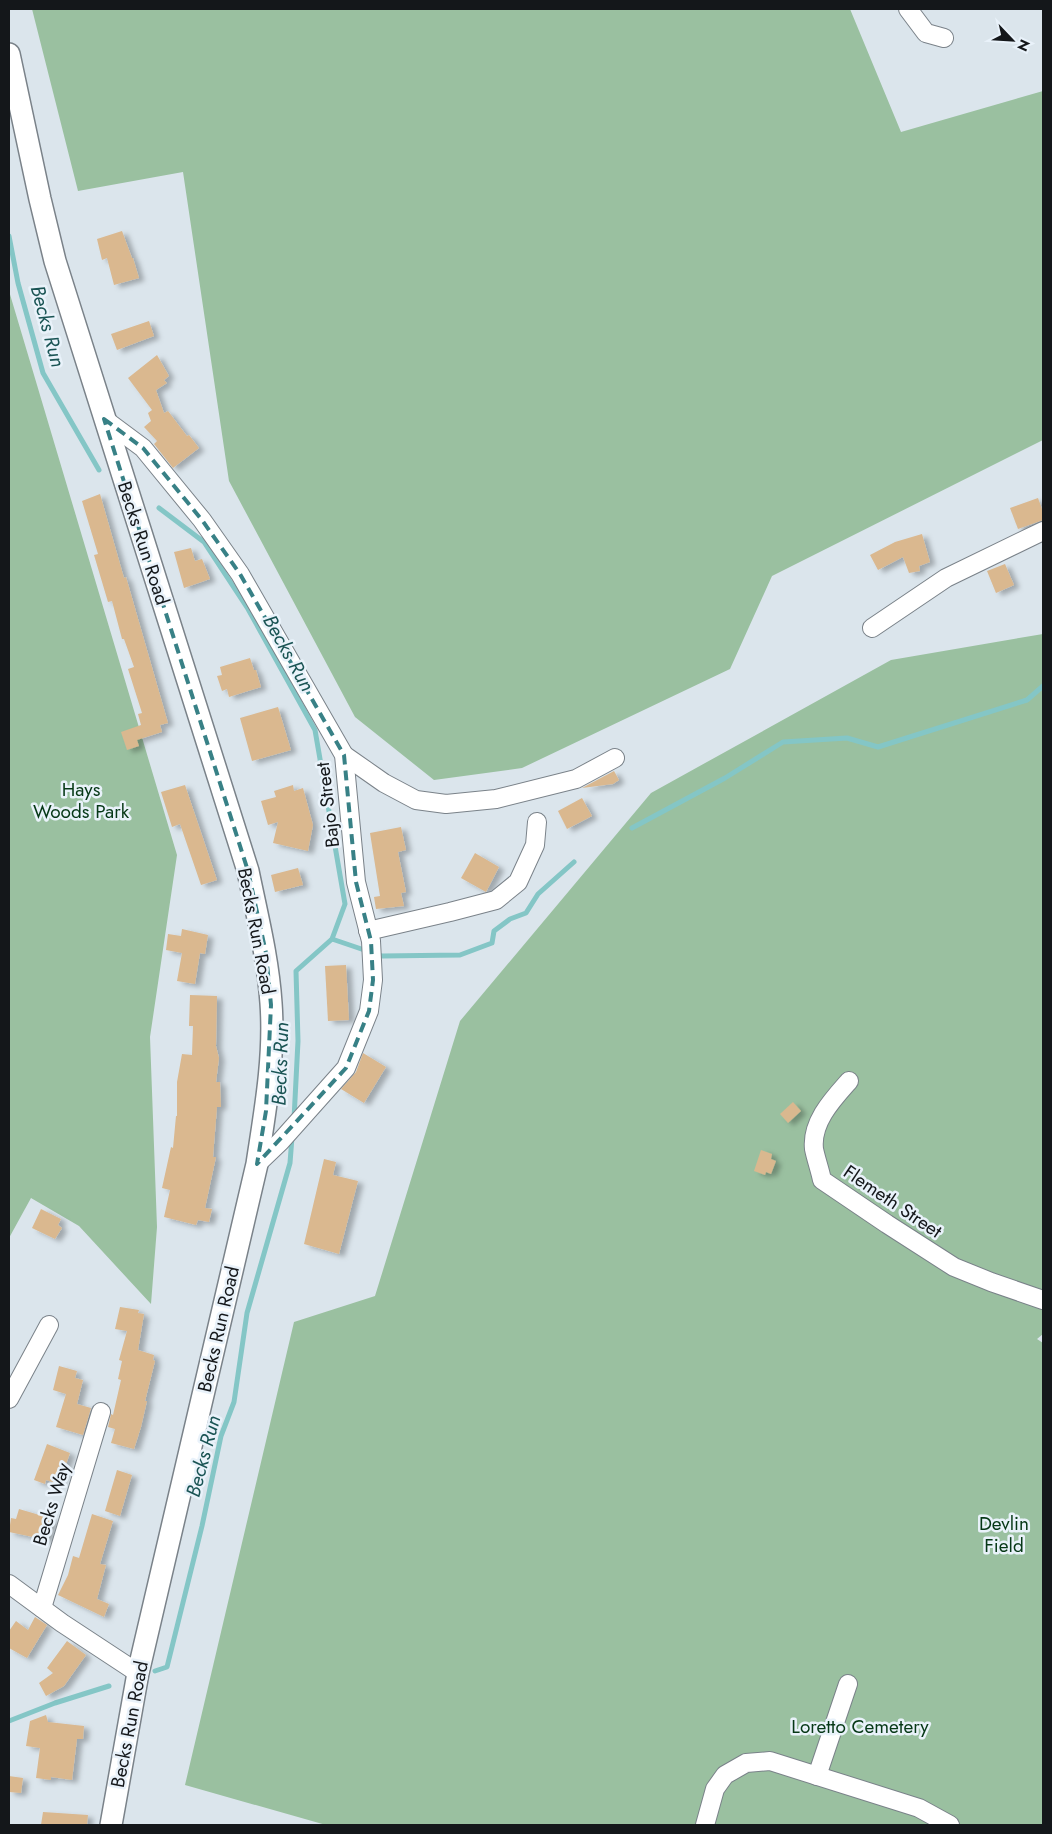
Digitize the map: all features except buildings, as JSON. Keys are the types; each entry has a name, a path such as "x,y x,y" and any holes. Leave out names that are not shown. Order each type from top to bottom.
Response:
{"main road":[{"name":"Becks Run Road","path":"9,54 55,261 248,871 266,954 271,1005 266,1111 257,1164 138,1673 111,1825"}],"street":[{"path":"908,9 926,33 944,38"},
{"name":"Bajo Street","path":"104,419 143,448 202,520 240,574 344,755 356,882 369,936 373,963 373,980 368,1012 346,1068 280,1142 257,1164"},
{"path":"872,628 946,578 1043,531"},
{"path":"344,755 384,783 416,800 446,804 496,799 576,779 616,758"},
{"path":"369,936 496,900 518,882 535,845 537,822"},
{"name":"Flemeth Street","path":"849,1081 829,1105 817,1128 814,1148 822,1180 954,1267 1043,1300"},
{"path":"9,1400 49,1325"},
{"name":"Becks Way","path":"42,1608 100,1412"},
{"path":"9,1584 138,1673"},
{"path":"817,1776 848,1684"},
{"path":"705,1825 715,1789 724,1775 746,1763 770,1761 919,1808 950,1825"}],"highlighted area":[{"path":"104,419 143,448 202,520 240,574 344,755 356,882 371,941 373,980 369,1011 346,1068 257,1164 266,1111 271,1005 266,953 248,871"}],"green space":[{"path":"32,9 850,9 901,132 1043,91 1043,440 772,576 730,669 522,768 434,780 355,717 229,481 183,172 78,191"},
{"name":"Hays Woods Park","path":"9,291 177,855 150,1037 157,1227 151,1304 79,1226 31,1198 9,1238"},
{"path":"1043,634 1043,1334 1037,1339 1043,1343 1043,1825 326,1825 185,1785 294,1322 375,1296 460,1021 651,793 891,660"}],"waterway":[{"name":"Becks Run","path":"9,236 18,283 43,373 99,470"},
{"name":"Becks Run","path":"159,508 204,542 248,609 315,730 345,904 332,939 296,971 298,1041 294,1119"},
{"path":"632,828 725,778 783,742 847,738 878,747 1027,700 1043,686"},
{"path":"332,939 382,956 460,955 492,943 494,931 510,919 526,913 538,894 574,862"},
{"name":"Becks Run","path":"155,1671 167,1667 202,1526 221,1436 234,1402 247,1313 290,1163 292,1137"},
{"name":"Becks Run","path":"9,1721 55,1703 109,1686"}],"park label":[{"name":"Devlin Field","path":"1004,1534"},
{"name":"Loretto Cemetery","path":"860,1726"}]}
